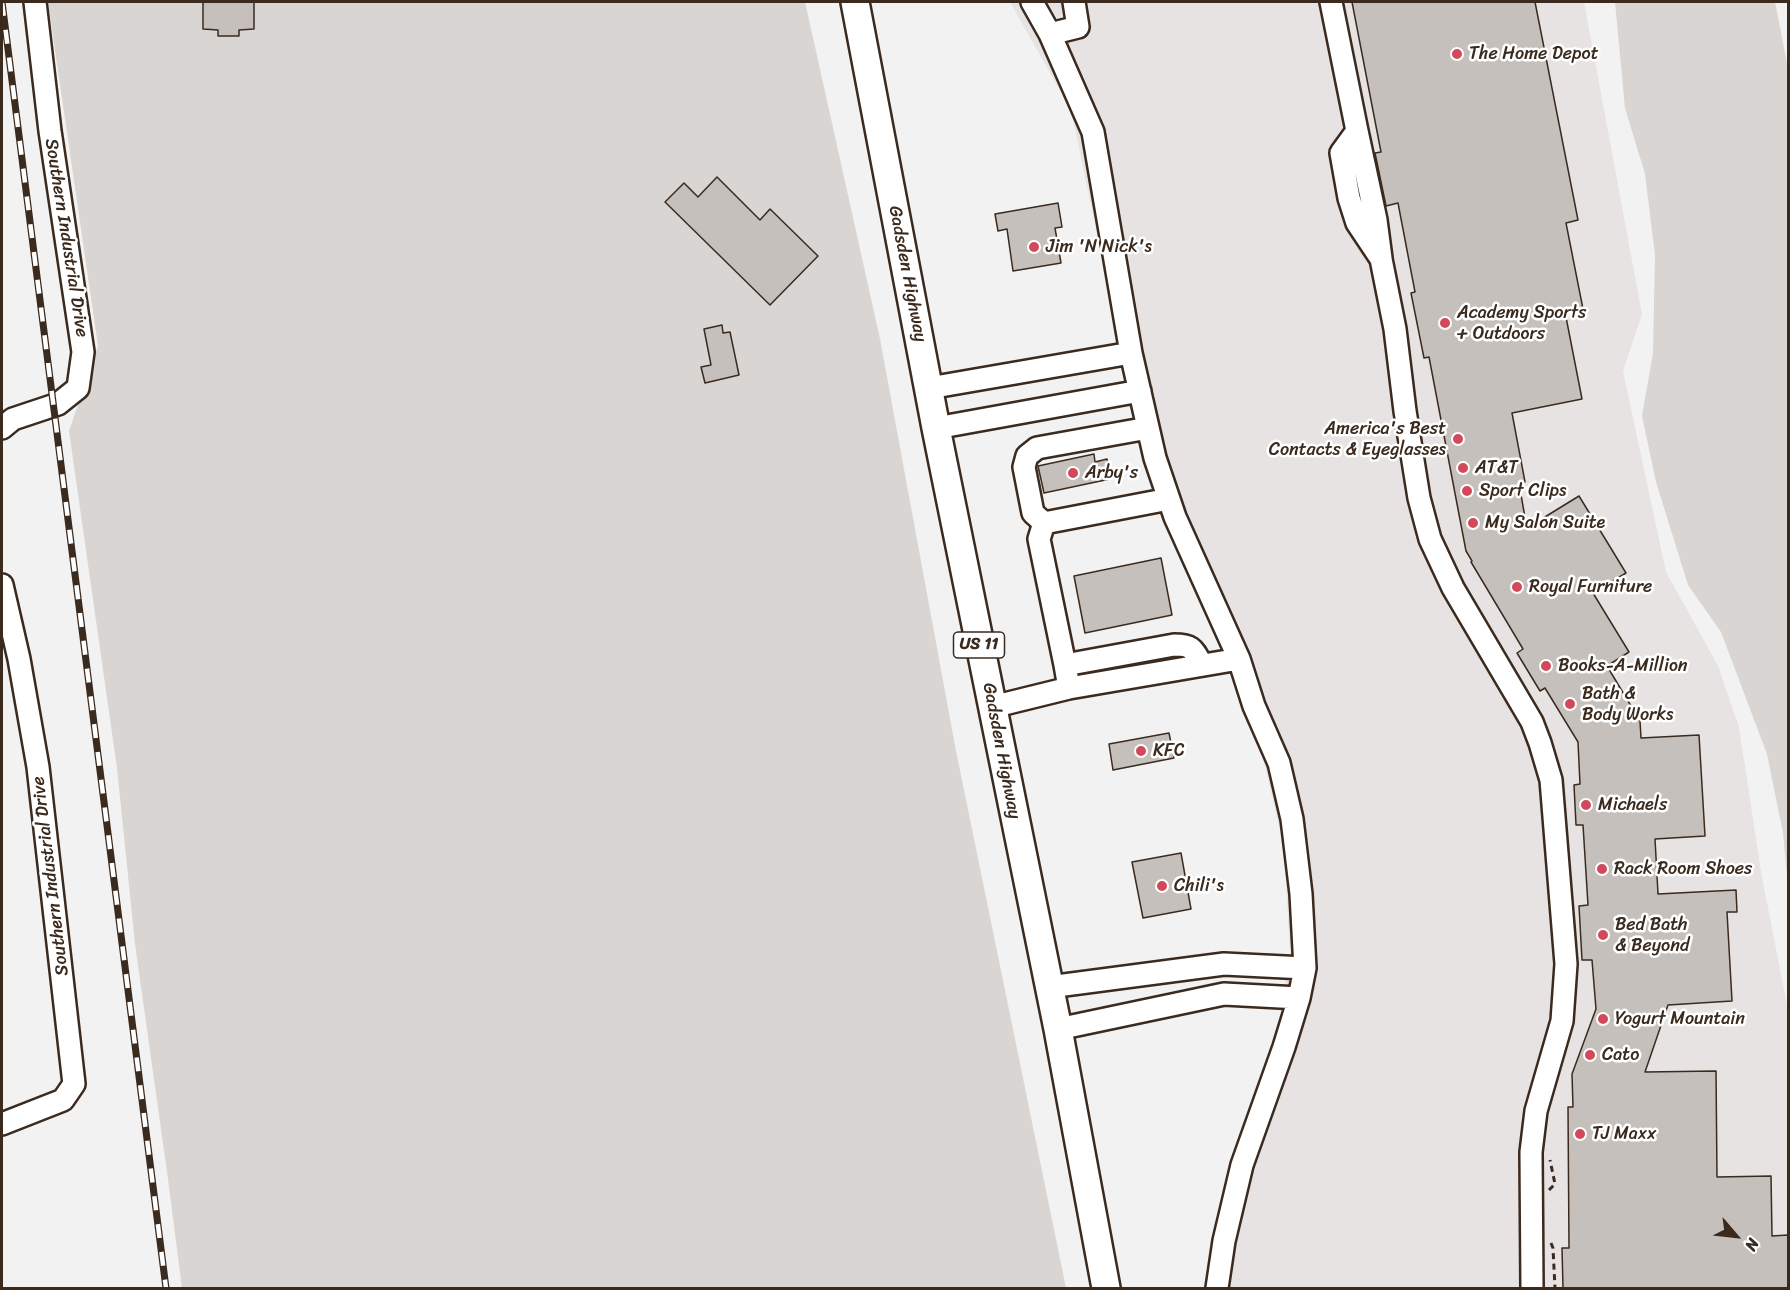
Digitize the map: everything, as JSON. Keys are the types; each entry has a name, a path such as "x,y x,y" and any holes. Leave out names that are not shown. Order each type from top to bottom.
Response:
{"main road":[{"name":"Gadsden Highway","path":"855,2 936,429 1058,1029 1106,1288"}],"street":[{"name":"Southern Industrial Drive","path":"2,428 13,419 54,406 78,388 83,352 50,131 35,2"},
{"path":"1032,2 1050,34 1092,132 1131,353 1155,458 1175,517 1239,659 1254,706 1279,763 1292,819 1301,894 1305,968 1299,998 1284,1047 1242,1165 1224,1241 1217,1288"},
{"path":"1050,34 1078,27 1074,2"},
{"path":"1331,2 1357,131 1341,153 1349,198 1357,223 1381,258 1395,329 1419,498 1430,539 1454,588 1532,722 1551,780 1566,964 1562,1021 1536,1111 1531,1152 1532,1288"},
{"path":"929,388 1131,353"},
{"path":"936,429 1140,392"},
{"path":"1044,523 1033,513 1024,467 1027,456 1037,448 1148,428"},
{"path":"1044,523 1169,499"},
{"path":"1044,523 1039,539 1069,688"},
{"name":"Southern Industrial Drive","path":"2,585 19,659 38,767 74,1084 63,1100 2,1124"},
{"path":"1065,665 1174,645 1187,645 1193,648 1202,665"},
{"path":"992,707 1069,688 1239,659"},
{"path":"1049,987 1224,964 1305,968"},
{"path":"1058,1029 1224,994 1299,998"}],"path":[{"path":"1547,1192 1555,1184 1549,1154"},
{"path":"1549,1238 1553,1248 1555,1288"}],"shaded area":[{"path":"48,2 805,2 880,339 956,751 1066,1288 182,1288 135,944 117,768 69,431 98,346"},
{"path":"1010,2 1584,2 1642,314 1623,371 1666,572 1718,666 1739,727 1761,872 1788,1010 1788,1288 1209,1288 1226,1194 1281,1015 1290,953 1284,847 1264,762 1120,343 1071,110"},
{"path":"1615,2 1775,2 1788,68 1788,887 1783,833 1767,754 1721,632 1688,585 1656,482 1642,416 1653,353 1655,255 1645,174 1625,108"}],"building":[{"path":"203,2 254,2 254,29 239,30 239,36 218,36 218,30 203,29"},
{"path":"1352,2 1535,2 1578,220 1566,223 1583,309 1565,312 1582,399 1512,413 1525,482 1519,484 1527,528 1579,496 1626,573 1593,593 1629,652 1607,666 1640,721 1641,738 1699,735 1705,836 1655,839 1658,894 1736,890 1737,912 1727,912 1732,1001 1668,1005 1645,1072 1716,1071 1717,1177 1771,1176 1772,1236 1788,1235 1788,1288 1563,1288 1562,1248 1569,1248 1568,1107 1573,1107 1572,1074 1596,1009 1592,960 1582,960 1579,906 1588,905 1583,825 1576,825 1574,785 1580,784 1578,742 1545,688 1540,691 1517,653 1523,649 1466,551 1429,357 1424,358 1411,293 1415,292 1398,203 1386,206 1375,153 1381,152"},
{"path":"717,177 760,220 770,209 818,256 770,305 665,202 684,183 698,197"},
{"name":"Jim 'N Nick's","path":"1058,203 1062,227 1055,228 1061,263 1013,271 1007,229 998,231 995,214"},
{"path":"722,325 723,333 730,332 739,375 705,383 701,367 711,365 704,329"},
{"path":"1094,454 1095,462 1107,459 1110,479 1044,493 1038,466"},
{"path":"1161,558 1172,615 1085,633 1074,576"},
{"name":"KFC","path":"1169,733 1174,758 1113,770 1109,744"},
{"name":"Chili's","path":"1181,853 1191,909 1143,918 1132,862"}],"railway":[{"path":"2,2 166,1288"}],"place":[{"name":"The Home Depot","path":"1457,54"},
{"name":"Jim 'N Nick's","path":"1034,247"},
{"name":"Academy Sports + Outdoors","path":"1445,323"},
{"name":"America's Best Contacts & Eyeglasses","path":"1458,439"},
{"name":"AT&T","path":"1463,468"},
{"name":"Arby's","path":"1073,473"},
{"name":"Sport Clips","path":"1467,491"},
{"name":"My Salon Suite","path":"1473,523"},
{"name":"Royal Furniture","path":"1517,587"},
{"name":"Books-A-Million","path":"1546,666"},
{"name":"Bath & Body Works","path":"1570,704"},
{"name":"KFC","path":"1141,751"},
{"name":"Michaels","path":"1586,805"},
{"name":"Rack Room Shoes","path":"1602,869"},
{"name":"Chili's","path":"1162,886"},
{"name":"Bed Bath & Beyond","path":"1603,935"},
{"name":"Yogurt Mountain","path":"1603,1019"},
{"name":"Cato","path":"1590,1055"},
{"name":"TJ Maxx","path":"1580,1134"}]}
